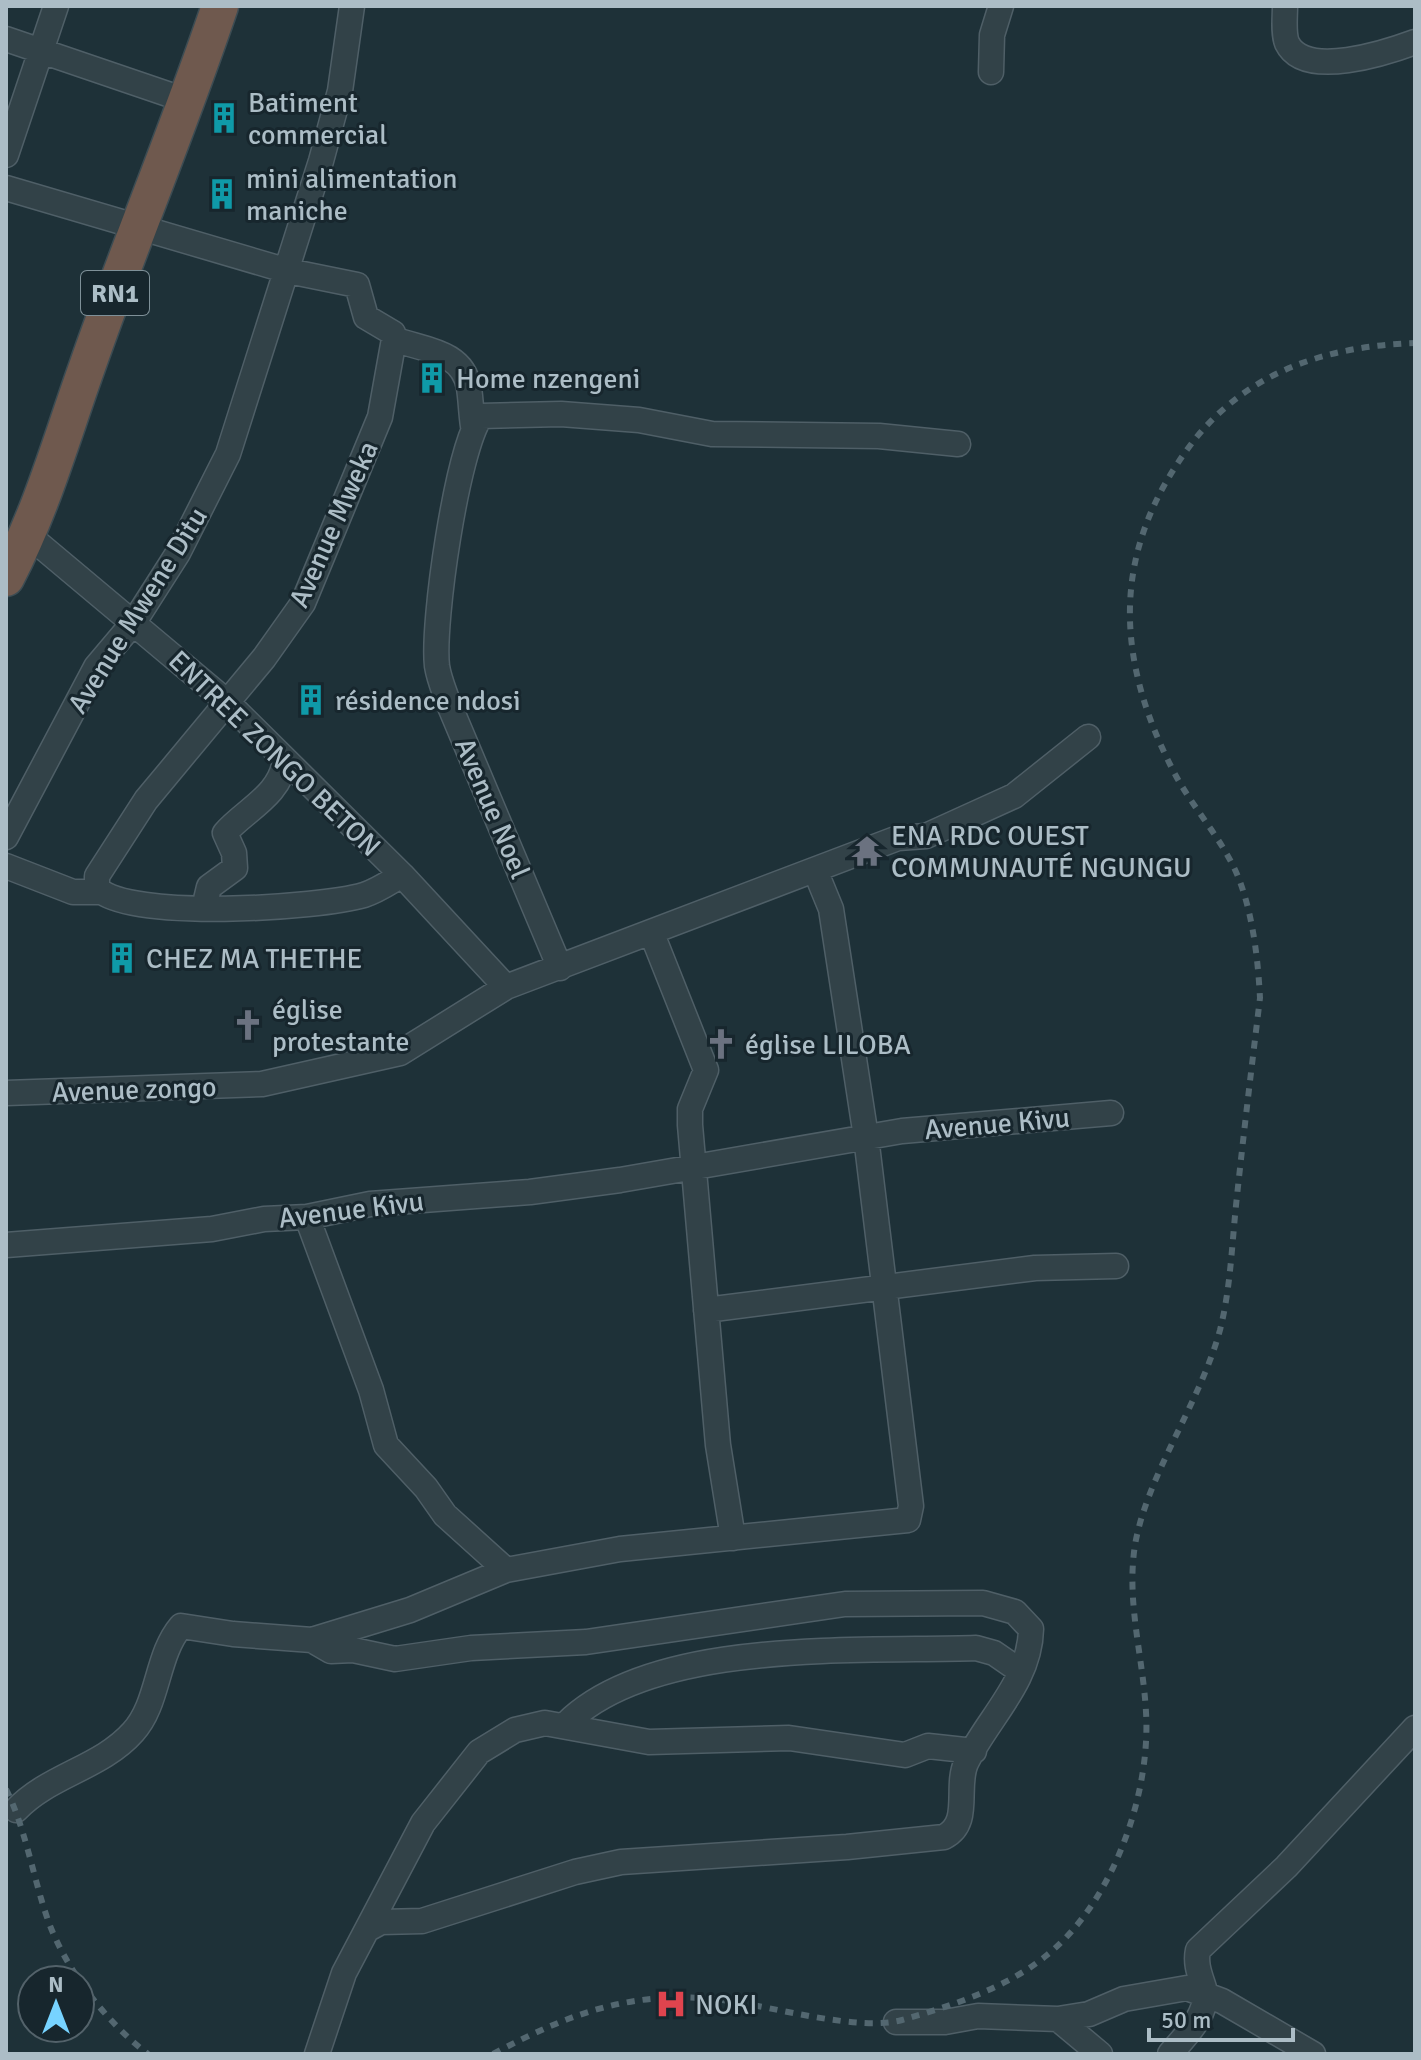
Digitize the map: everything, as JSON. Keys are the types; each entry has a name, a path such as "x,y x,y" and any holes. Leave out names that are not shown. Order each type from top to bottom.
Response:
{"highway":[{"name":"RN1","path":"6,578 28,535 220,6"}],"street":[{"path":"6,155 56,6"},
{"name":"Avenue Mwene Ditu","path":"6,837 96,667 134,622 178,553 228,454 288,271 340,91 352,6"},
{"path":"991,72 992,35 1001,6"},
{"path":"1285,6 1286,41 1294,53 1316,59 1358,61 1415,42"},
{"path":"6,39 188,101"},
{"path":"6,188 288,271 357,285 366,317 393,333 394,344"},
{"name":"Avenue Noel","path":"394,344 435,351 463,370 469,385 473,426 449,532 437,638 441,684 560,968"},
{"name":"Avenue Mweka","path":"98,884 146,800 264,658 303,603 380,417 394,344"},
{"path":"473,426 481,416 493,413 561,414 639,420 712,434 879,436 958,444"},
{"name":"ENTREE ZONGO BETON","path":"28,535 226,701 402,875 506,987"},
{"name":"Avenue zongo","path":"6,1093 262,1084 400,1053 506,987 898,838 926,836 1014,796 1088,737"},
{"path":"204,908 209,887 235,868 234,853 225,833 261,804 284,770 285,760"},
{"path":"6,866 73,892 98,884 131,903 204,908 336,900 366,894 402,875"},
{"path":"16,1810 32,1793 107,1754 133,1733 181,1626 233,1634 312,1640 410,1610 506,1570 620,1549 908,1520 911,1506 866,1137 831,909 815,870"},
{"path":"652,934 706,1070 690,1109 718,1445 733,1538"},
{"name":"Avenue Kivu","path":"6,1245 212,1229 264,1219 307,1217 370,1204 530,1192 902,1131 1111,1113"},
{"path":"307,1217 371,1390 386,1445 426,1488 445,1515 506,1570"},
{"path":"706,1310 1035,1268 1116,1266"},
{"path":"312,1640 331,1651 353,1650 395,1659 471,1648 586,1642 845,1604 983,1603 1015,1612 1031,1629 1031,1641 1009,1697 974,1751 961,1781 959,1823 953,1832 944,1837 847,1847 621,1862 575,1872 422,1921 381,1922 368,1929"},
{"path":"566,1724 602,1696 657,1675 772,1655 976,1648 994,1653 1020,1671"},
{"path":"317,2054 344,1973 399,1863 423,1823 479,1752 528,1725 566,1724 649,1742 789,1738 905,1755 928,1746 974,1751"},
{"path":"1170,2054 1198,2020 1205,1993 1196,1959 1198,1950 1286,1867 1415,1728"},
{"path":"896,2022 945,2022 978,2016 1058,2019 1089,2014 1124,1999 1187,1988 1205,1993 1313,2054"},
{"path":"1058,2019 1100,2054"}],"railway":[{"path":"493,2054 578,2015 635,2001 664,1998 729,2001 840,2021 884,2023 902,2020 978,1995 1031,1967 1070,1933 1109,1876 1134,1811 1146,1744 1146,1712 1132,1587 1135,1545 1151,1492 1200,1385 1224,1314 1260,998 1254,938 1239,879 1226,852 1176,776 1141,690 1132,648 1130,606 1135,565 1146,524 1165,484 1192,443 1238,397 1292,367 1321,357 1383,345 1415,343"},
{"path":"6,1789 19,1822 43,1906 66,1959 103,2012 148,2054"}],"place":[{"name":"Batiment commercial","path":"224,118"},
{"name":"mini alimentation maniche","path":"222,194"},
{"name":"Home nzengeni","path":"432,378"},
{"name":"résidence ndosi","path":"311,700"},
{"name":"ENA RDC OUEST COMMUNAUTÉ NGUNGU","path":"867,851"},
{"name":"CHEZ MA THETHE","path":"122,958"},
{"name":"église protestante","path":"248,1025"},
{"name":"église LILOBA","path":"721,1044"},
{"name":"NOKI","path":"671,2004"}]}
